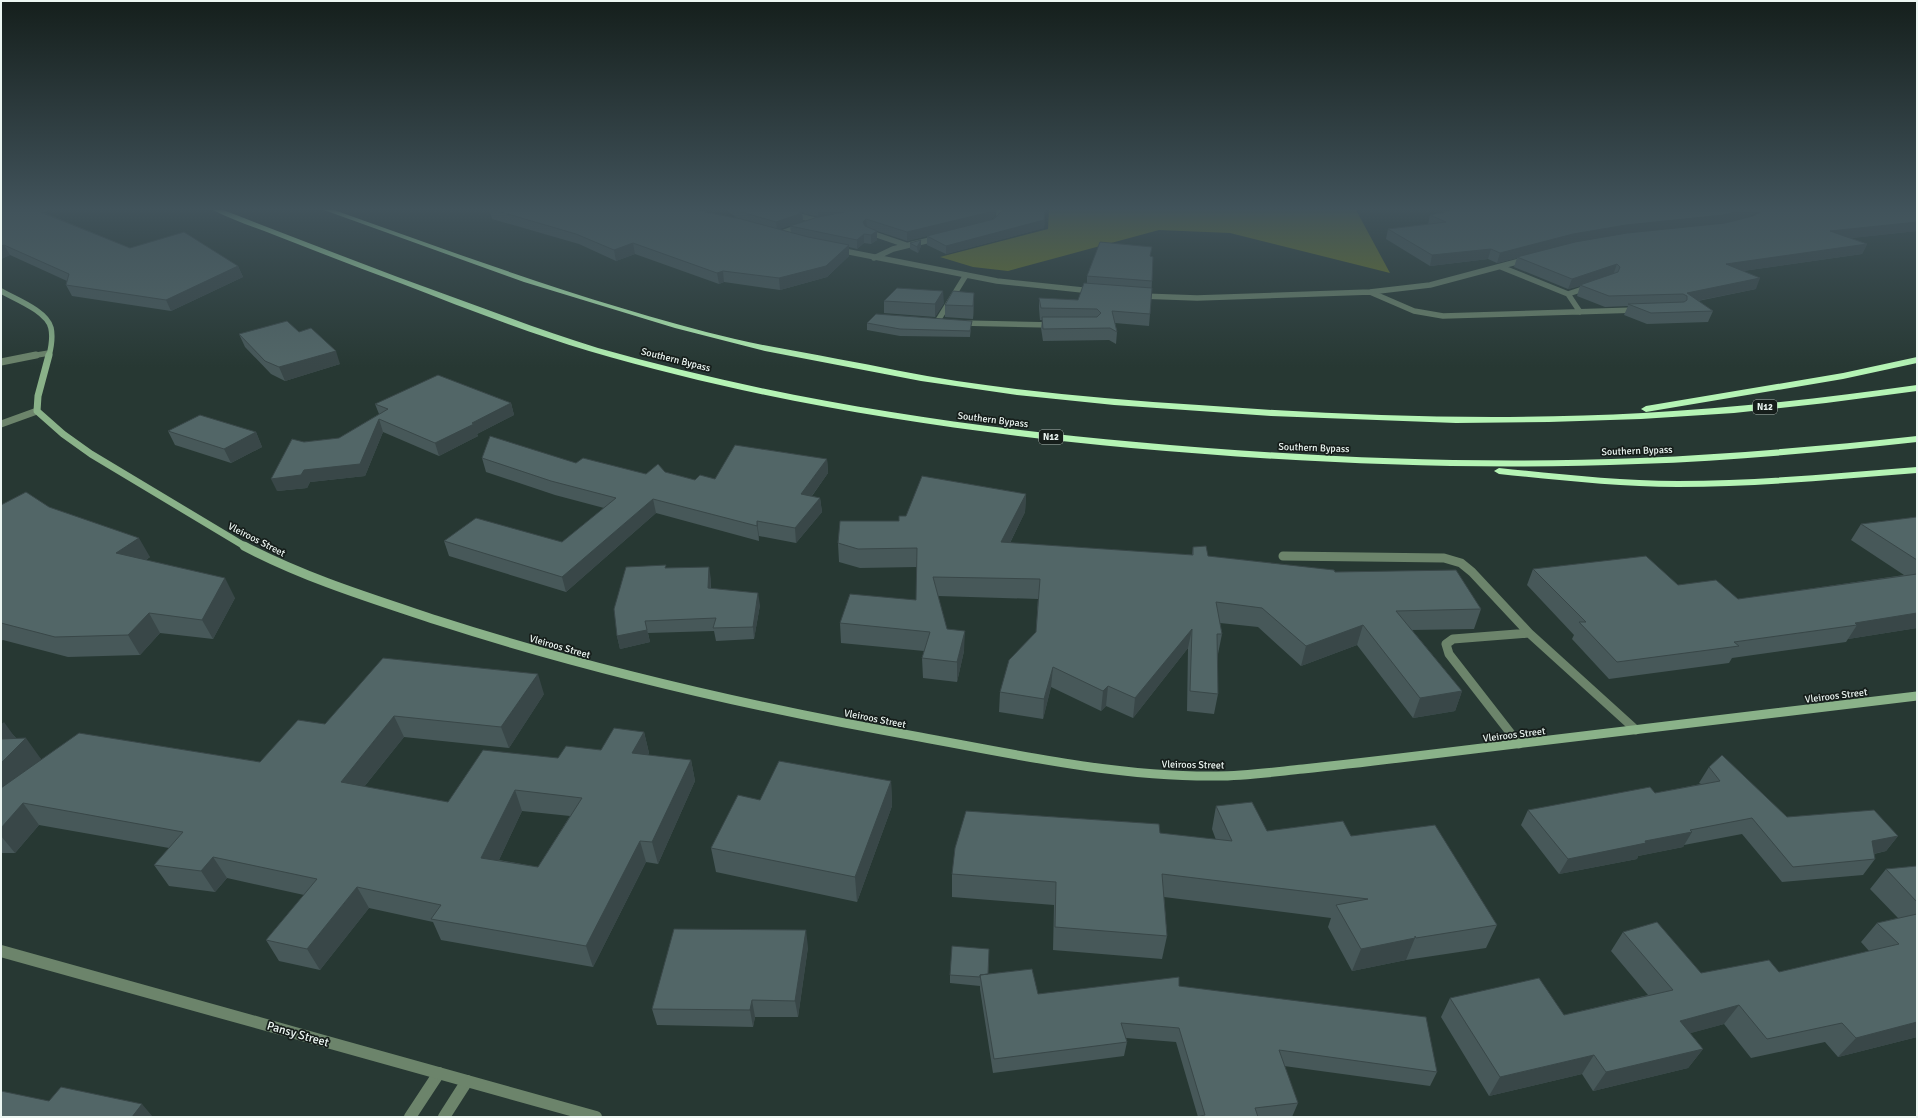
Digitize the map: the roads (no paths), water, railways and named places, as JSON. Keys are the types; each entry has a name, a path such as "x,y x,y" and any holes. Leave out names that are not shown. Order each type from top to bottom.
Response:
{"highway":[{"name":"Southern Bypass","path":"354,262 530,329 649,364 734,385 844,407 952,425 1080,441 1256,456 1424,463 1519,464 1648,462 1742,457 1917,439"},
{"name":"N12","path":"475,262 559,292 631,314 734,341 924,378 1109,402 1301,416 1491,420 1611,417 1780,406 1917,388"},
{"path":"1611,417 1640,410 1843,376 1917,360"},
{"path":"1424,463 1581,479 1679,484 1917,470"}],"street":[{"path":"897,262 998,281 1099,292"},
{"path":"1137,296 1197,298 1370,292 1430,285 1518,262"},
{"path":"1501,267 1568,294 1580,312"},
{"path":"937,322 966,275"},
{"path":"1568,294 1598,284"},
{"path":"1,291 29,306 47,320 51,326 52,335 37,397 38,411 1,424"},
{"path":"1370,292 1412,311 1425,315 1443,316 1641,310"},
{"path":"930,321 945,322"},
{"path":"952,322 1058,325"},
{"path":"1,362 49,352"},
{"name":"Vleiroos Street","path":"38,411 58,430 99,458 236,542 297,572 452,625 559,658 656,683 867,728 1069,762 1170,775 1217,776 1266,773 1917,696"},
{"path":"1283,556 1444,558 1461,563 1472,572 1529,633 1636,730"},
{"path":"1519,744 1449,654 1446,644 1453,638 1529,633"},
{"name":"Pansy Street","path":"1,951 596,1117"},
{"path":"410,1117 439,1073"},
{"path":"444,1117 467,1081"}]}
